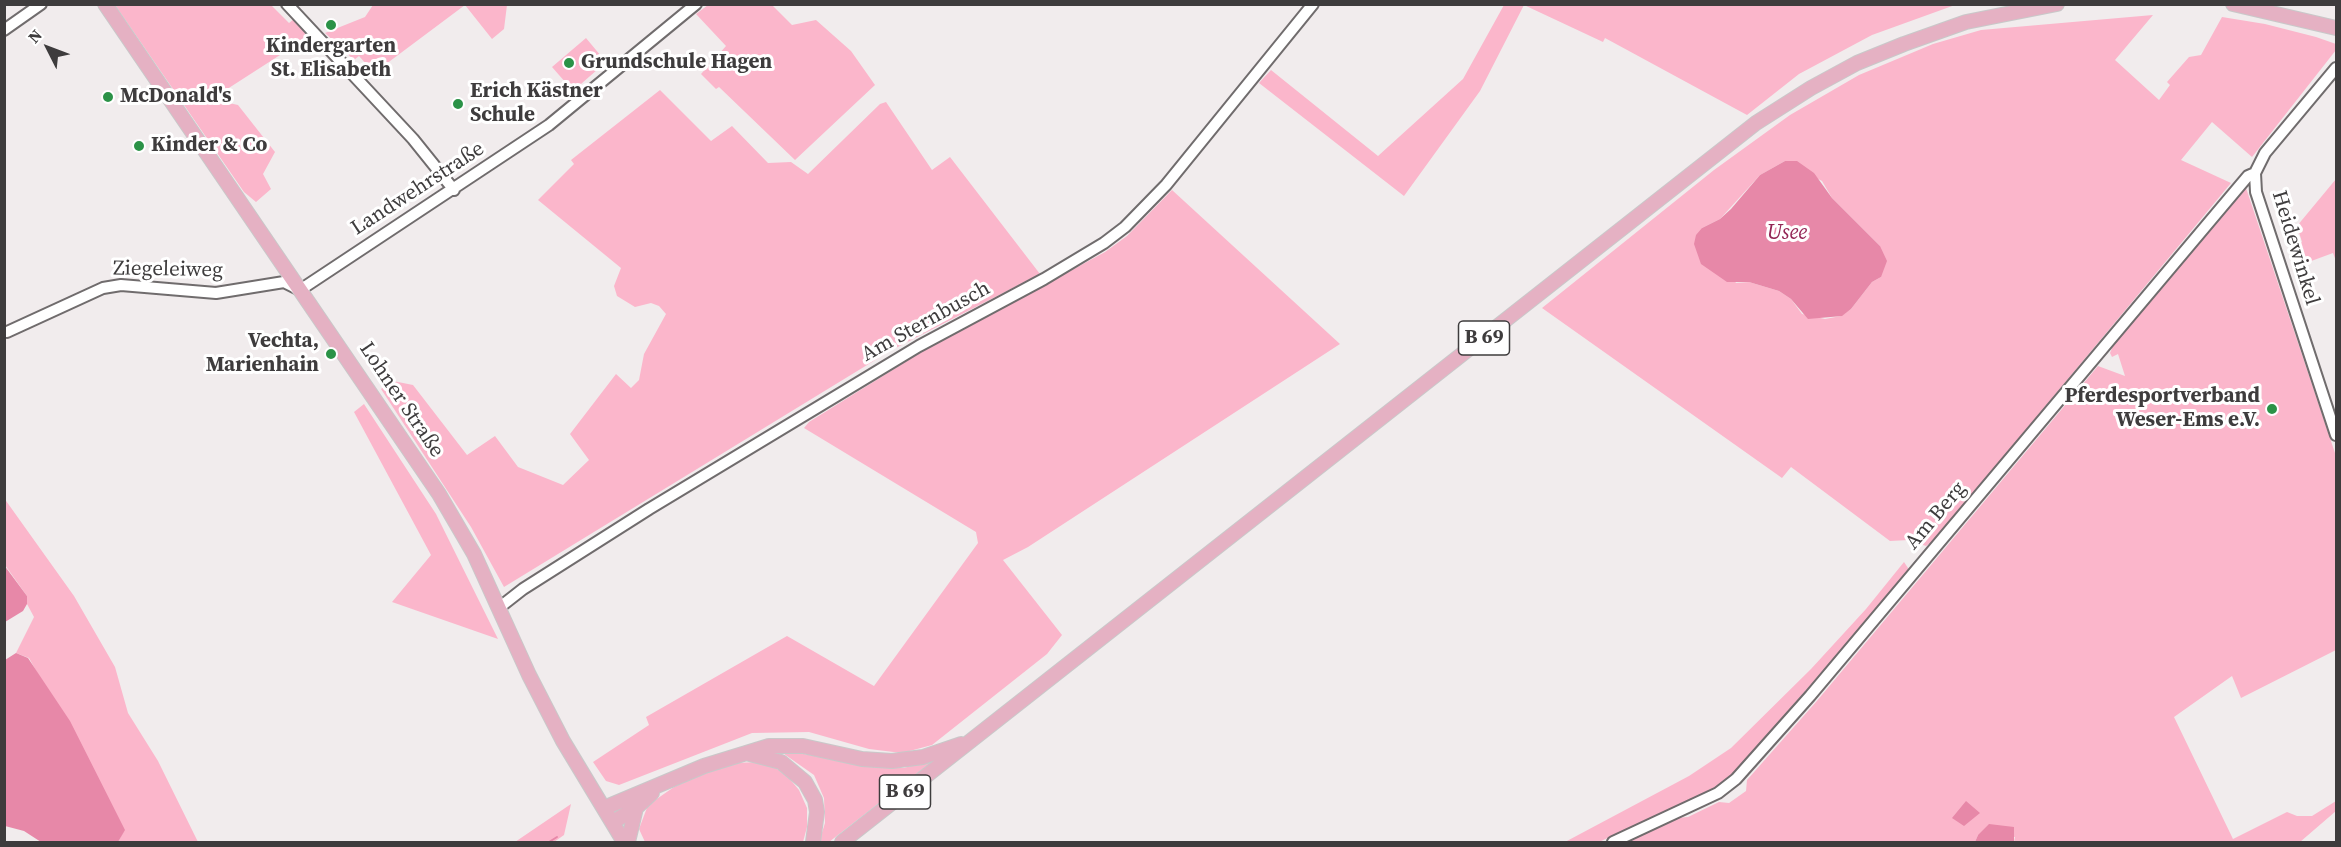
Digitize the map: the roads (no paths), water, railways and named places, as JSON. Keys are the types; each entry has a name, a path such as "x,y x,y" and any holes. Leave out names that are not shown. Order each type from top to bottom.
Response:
{"main road":[{"name":"Lohner Straße","path":"105,4 439,494 474,554 529,675 563,741 626,843"},
{"name":"B 69","path":"842,843 1756,123 1839,73 1904,44 1966,22 2057,4"},
{"path":"2233,4 2337,28"},
{"path":"604,808 704,766 769,746 790,744 862,759 892,761 923,757 969,742"},
{"path":"744,753 781,762 805,782 815,800 817,812 813,843"},
{"path":"613,822 636,808 657,787"},
{"path":"626,843 636,808"}],"street":[{"path":"4,30 41,4"},
{"path":"286,4 412,139 454,190"},
{"name":"Landwehrstraße","path":"300,290 549,125 696,4"},
{"name":"Am Sternbusch","path":"500,608 523,590 649,509 919,346 1044,279 1104,243 1125,227 1166,185 1313,4"},
{"name":"Heidewinkel","path":"2337,68 2265,153 2255,173 2256,192 2334,420 2337,435"},
{"name":"Am Berg","path":"1613,843 1718,793 1736,779 1818,688 2248,176 2255,173"},
{"name":"Ziegeleiweg","path":"7,332 103,288 121,285 216,293 284,282 300,290"}],"water":[{"name":"Usee","path":"1785,161 1797,161 1814,173 1832,198 1880,246 1887,261 1881,277 1872,282 1851,309 1842,316 1808,319 1791,299 1779,291 1749,282 1727,282 1701,264 1694,244 1696,235 1702,228 1720,219 1731,209 1760,175"},
{"path":"4,565 27,596 27,604 23,611 5,622"},
{"path":"16,653 28,658 70,721 125,830 118,842 41,842 24,831 5,826 5,660"},
{"path":"1966,801 1980,813 1964,826 1952,818"},
{"path":"1989,824 2014,827 2014,842 1975,842 1978,835"}],"waterway":[{"path":"549,842 557,837"}],"place":[{"name":"Kindergarten St. Elisabeth","path":"331,25"},
{"name":"Grundschule Hagen","path":"569,63"},
{"name":"McDonald's","path":"108,97"},
{"name":"Erich Kästner Schule","path":"458,104"},
{"name":"Kinder & Co","path":"139,146"},
{"name":"Vechta, Marienhain","path":"331,354"},
{"name":"Pferdesportverband Weser-Ems e.V.","path":"2272,409"}]}
